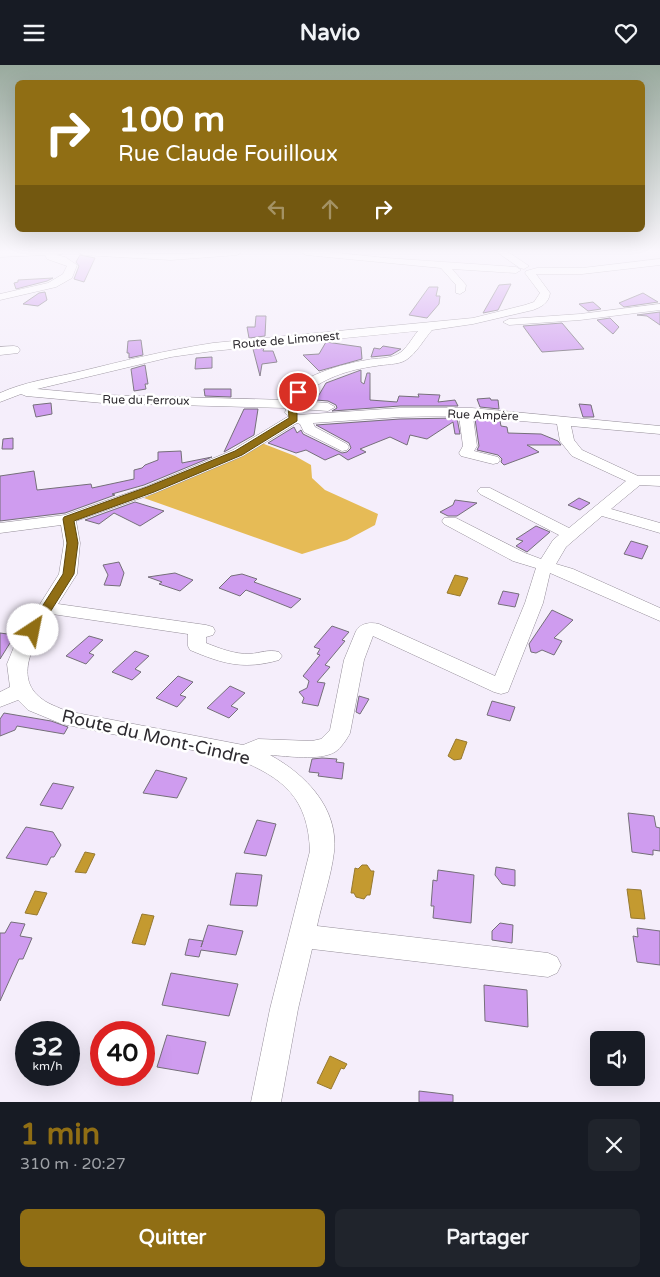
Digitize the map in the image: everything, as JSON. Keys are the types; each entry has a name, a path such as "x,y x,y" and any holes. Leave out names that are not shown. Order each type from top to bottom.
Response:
{"street":[{"name":"Route de Limonest","path":"0,398 15,391 171,353 213,347 473,321 518,312 538,304 542,300"},
{"path":"473,321 489,323 580,317 660,307"},
{"path":"342,447 309,429 297,414 295,396 320,375 351,366 398,359 404,356 428,327"},
{"path":"0,351 14,351"},
{"name":"Rue du Ferroux","path":"0,389 297,414"},
{"path":"0,528 68,519 95,501 150,489 238,453 297,414 328,407"},
{"name":"Rue Ampère","path":"297,414 494,414 617,428 660,430"},
{"path":"466,414 470,446 466,453 493,460"},
{"path":"563,421 567,441 577,453 636,480 660,481"},
{"path":"245,754 258,747 312,749 328,745 340,733 354,660 364,631 372,628 500,687 534,603 542,572 559,544 636,480"},
{"path":"485,491 570,535"},
{"path":"600,510 628,520 660,528"},
{"path":"0,700 20,690 18,664 25,641 48,608 68,574 72,543 68,519"},
{"path":"450,521 519,557 567,573 660,615"},
{"path":"48,608 201,630 197,646 230,660 257,661 272,656"},
{"name":"Route du Mont-Cindre","path":"20,690 35,705 62,717 245,754 283,772 307,796 319,817 322,833 322,851 284,1009 266,1102"},
{"path":"301,936 548,965"}],"shaded area":[{"path":"259,442 295,456 311,465 312,478 325,490 378,514 375,525 347,540 302,554 144,498 221,463"},
{"path":"455,575 468,578 460,596 447,593"},
{"path":"456,739 467,742 461,759 454,760 448,756"},
{"path":"85,852 95,854 86,873 75,872"},
{"path":"362,865 367,865 371,871 374,871 370,895 367,895 364,899 356,897 354,893 351,893 355,868 358,869"},
{"path":"627,889 641,890 645,919 631,918"},
{"path":"35,891 47,893 37,915 25,913"},
{"path":"142,914 154,916 145,945 132,943"},
{"path":"330,1056 347,1064 344,1069 341,1068 331,1089 317,1083"}],"building":[{"path":"28,300 46,300 38,306 23,304"},
{"path":"419,300 439,300 439,304 427,318 409,315"},
{"path":"490,300 503,300 498,310 483,313"},
{"path":"625,300 658,302 624,307 619,303"},
{"path":"593,302 601,309 588,311 579,304"},
{"path":"660,312 660,325 647,316 637,315"},
{"path":"256,316 266,316 265,336 249,338 247,327 255,327"},
{"path":"610,318 619,327 613,334 597,320"},
{"path":"562,323 584,349 542,352 523,326"},
{"path":"141,340 143,355 129,358 129,353 127,353 128,341"},
{"path":"326,342 361,347 362,359 319,371 303,355 319,354"},
{"path":"383,346 401,349 391,355 371,357 374,348 380,349"},
{"path":"264,348 263,351 273,351 277,362 262,364 260,376 253,349"},
{"path":"212,357 212,368 195,369 196,358"},
{"path":"145,365 148,384 145,384 146,389 134,391 131,369"},
{"path":"361,370 361,382 364,384 367,373 370,373 370,400 397,402 399,396 419,397 418,394 440,395 438,402 455,400 458,406 400,406 332,411 337,408 336,405 328,401 316,400 326,383"},
{"path":"204,389 231,389 231,397 205,396"},
{"path":"490,398 491,400 498,400 499,409 480,407 477,399"},
{"path":"51,403 52,414 36,417 33,405"},
{"path":"579,404 591,405 594,417 583,417"},
{"path":"244,409 258,409 254,435 224,452"},
{"path":"457,418 460,434 455,434 453,422 427,439 410,435 407,445 390,437 360,449 366,452 348,460 339,454 325,460 306,450 296,453 268,443 294,427 297,433 301,430 303,434 342,453 347,452 351,448 349,443 316,425 400,419"},
{"path":"475,419 500,421 501,426 507,427 508,433 541,434 558,441 561,445 527,445 539,452 504,465 498,455 477,450 479,446"},
{"path":"13,438 13,449 2,449 3,439"},
{"path":"181,451 182,463 212,457 144,485 112,494 115,495 65,513 0,521 0,476 34,471 37,490 91,484 92,488 134,479 134,470 158,460 158,452"},
{"path":"579,498 590,503 580,510 568,505"},
{"path":"455,500 477,503 457,516 448,516 440,512 453,505"},
{"path":"135,502 164,511 140,526 114,513 99,524 85,520"},
{"path":"536,526 550,532 527,552 516,546 523,541 516,539"},
{"path":"631,541 648,546 642,559 624,554"},
{"path":"119,562 124,573 120,586 104,585 108,575 103,565"},
{"path":"175,573 193,580 180,591 159,584 162,582 148,577"},
{"path":"242,574 257,579 254,582 301,599 291,608 246,590 240,596 219,588 231,576"},
{"path":"503,591 519,594 515,607 498,604"},
{"path":"552,610 573,620 554,638 562,641 554,655 542,650 536,653 531,652 529,644"},
{"path":"332,626 349,632 342,640 345,641 325,665 330,667 317,682 325,683 318,706 302,703 304,698 299,692 307,688 309,681 303,676 320,655 317,654 320,649 314,647"},
{"path":"0,633 15,635 0,659"},
{"path":"89,636 103,640 89,653 94,655 86,664 66,656"},
{"path":"135,651 149,656 135,669 141,672 132,680 112,672"},
{"path":"178,676 193,682 180,695 186,697 177,707 156,698"},
{"path":"230,686 245,693 231,706 238,709 229,718 207,708"},
{"path":"359,696 369,699 360,714 356,712"},
{"path":"492,701 515,707 510,721 487,715"},
{"path":"4,713 51,721 68,727 64,734 17,726 15,730 0,736 0,719"},
{"path":"312,759 337,759 336,762 344,763 342,779 318,776 319,773 309,772"},
{"path":"156,770 187,778 177,798 143,793"},
{"path":"53,783 74,787 62,809 40,805"},
{"path":"628,813 654,816 656,827 660,828 660,851 653,850 653,855 632,852"},
{"path":"257,820 276,824 266,856 244,853"},
{"path":"26,827 53,832 61,845 47,865 6,858"},
{"path":"496,867 515,870 515,886 502,884 495,875"},
{"path":"438,870 474,875 471,923 433,918 434,906 431,906 433,880 437,881"},
{"path":"236,873 262,875 257,906 230,905"},
{"path":"11,922 25,924 20,936 32,938 23,959 19,959 0,1001 0,933 5,933"},
{"path":"500,923 513,925 512,943 492,940 492,931"},
{"path":"208,925 243,931 236,955 201,950 199,957 185,955 189,939 203,941"},
{"path":"637,928 660,931 660,965 637,962 633,936 638,937"},
{"path":"171,973 238,984 229,1016 162,1005"},
{"path":"484,985 527,990 528,1027 485,1021"},
{"path":"167,1035 206,1042 198,1074 157,1067"},
{"path":"419,1091 453,1095 453,1102 419,1102"}],"route":[{"path":"33,630 68,574 72,543 68,519 150,489 238,453 294,419 292,404 298,392"}]}
